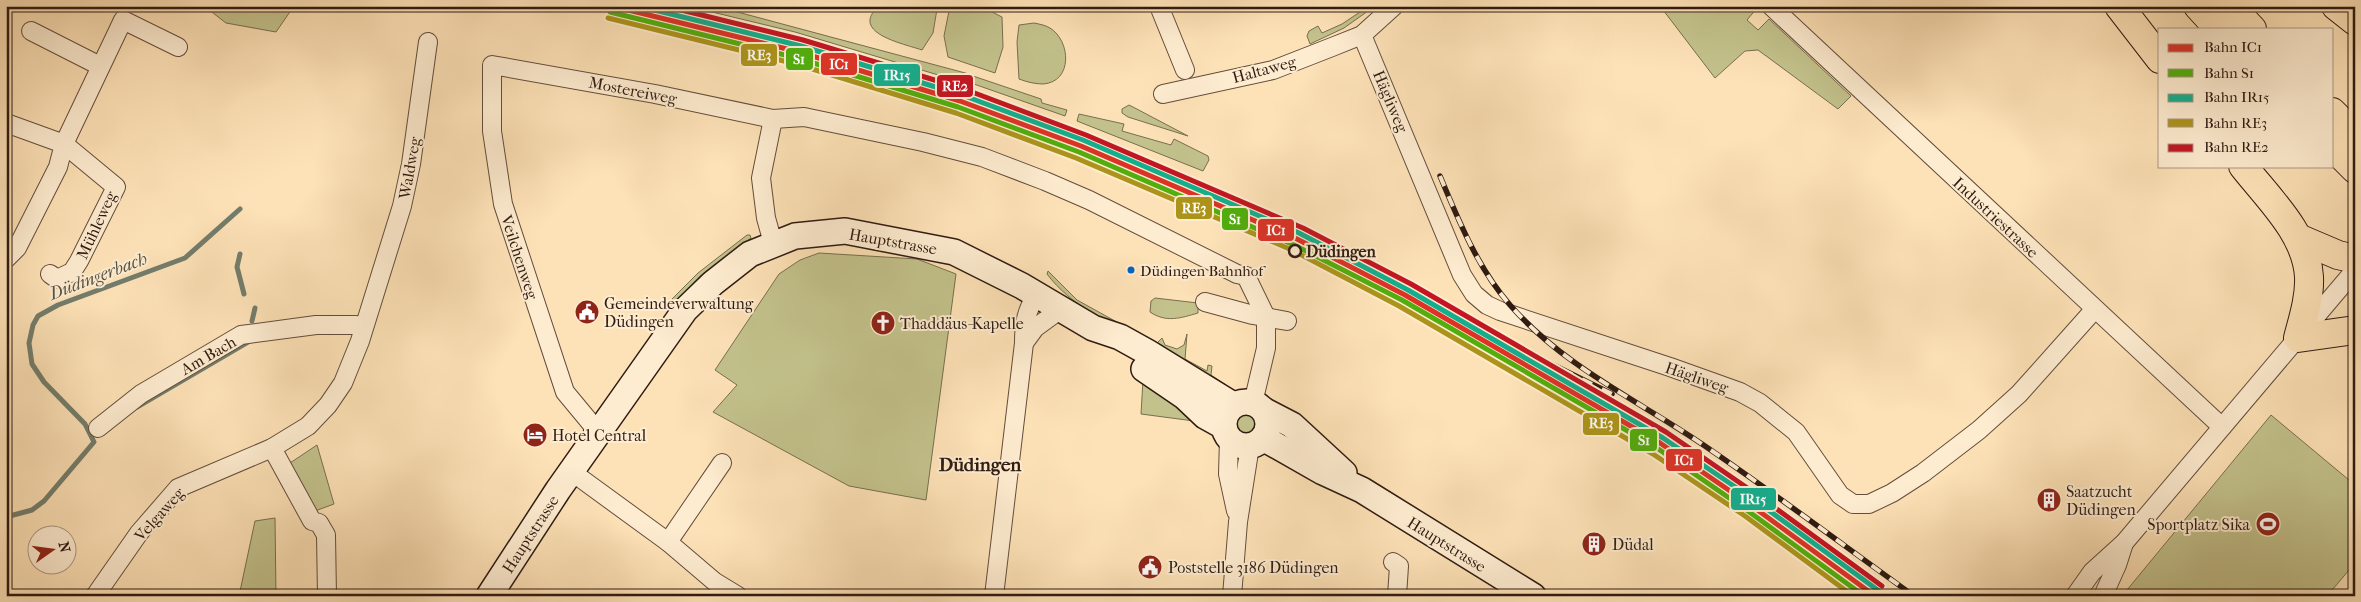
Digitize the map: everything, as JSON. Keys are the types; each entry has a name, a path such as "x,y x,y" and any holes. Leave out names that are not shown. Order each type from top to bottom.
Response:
{"highway":[{"path":"2118,6 2158,56"},
{"path":"2198,6 2218,28"},
{"path":"2230,6 2251,28"},
{"path":"2336,6 2355,21"},
{"path":"2334,114 2355,135"},
{"path":"2334,148 2355,169"},
{"path":"2245,168 2298,238 2308,264 2309,278 2298,338 2355,330"},
{"path":"2298,238 2338,255 2355,259"}],"main road":[{"name":"Hauptstrasse","path":"489,596 558,490 685,310 733,266 750,254 773,243 796,236 845,231 954,252 1037,294 1093,328 1120,337 1147,352 1245,424 1323,472 1362,490 1533,596"},
{"name":"Hauptstrasse","path":"1093,328 1116,352 1185,397 1205,416 1245,424"}],"street":[{"path":"1159,6 1185,70"},
{"path":"1362,35 1394,6"},
{"name":"Industriestrasse","path":"1771,6 2094,310 2222,427"},
{"path":"6,259 17,248 54,176 64,144 123,20 178,47"},
{"path":"31,31 100,66"},
{"name":"Haltaweg","path":"1162,94 1273,70 1362,35"},
{"name":"Hägliweg","path":"1362,35 1462,275 1474,294 1487,305 1516,318 1670,367 1740,392 1760,403 1796,432 1840,495 1853,504 1868,504 1892,493 1967,440 2018,394 2094,310"},
{"name":"Waldweg","path":"376,291 402,206 409,173 428,42"},
{"name":"Mostereiweg","path":"492,64 656,94 773,119 804,118 923,142 982,157 1045,181 1175,242 1237,274 1246,276 1266,317"},
{"name":"Veilchenweg","path":"492,64 492,131 502,204 565,392 600,432"},
{"path":"773,119 761,178 766,218 773,243"},
{"name":"Mühleweg","path":"6,123 64,144 116,187 72,272 58,279 50,274"},
{"path":"2075,596 2092,572 2124,543 2355,270"},
{"name":"Velgaweg","path":"95,596 134,541 178,488 272,448 308,426 328,405 343,383 376,291"},
{"path":"994,596 1026,314 1037,294"},
{"path":"1205,302 1287,321"},
{"path":"1024,342 1036,328 1061,309"},
{"path":"1232,596 1238,522 1228,474 1245,424 1266,348 1266,317"},
{"name":"Am Bach","path":"98,428 141,394 241,336 261,331 316,325 356,325 364,328"},
{"path":"272,448 312,522 319,523 326,535 327,596"},
{"path":"668,542 722,463"},
{"path":"572,472 668,542 715,582 738,596"},
{"path":"2103,596 2117,565 2124,543"},
{"path":"1392,562 1399,566 1397,596"}],"shaded area":[{"path":"204,6 294,6 276,32 226,23"},
{"path":"687,6 715,6 969,74 965,83 795,32"},
{"path":"879,6 931,6 937,9 933,33 922,50 893,41 874,30 870,23 871,15"},
{"path":"972,6 986,9 1002,17 1003,47 995,73 948,57 944,36 949,11"},
{"path":"1369,6 1375,6 1344,28 1310,44 1307,36 1309,31 1318,26 1322,33 1342,24"},
{"path":"1660,6 1755,6 1757,8 1747,20 1758,30 1769,19 1851,96 1838,109 1758,50 1745,51 1715,78"},
{"path":"1034,23 1048,27 1057,34 1065,51 1064,69 1053,82 1043,84 1031,83 1019,79 1017,42 1019,25"},
{"path":"973,76 1041,99 1042,103 1067,110 1065,116 971,83"},
{"path":"1129,105 1188,136 1128,117 1122,113 1122,109"},
{"path":"1079,114 1124,124 1122,131 1171,145 1174,139 1208,156 1209,160 1203,171 1077,121"},
{"path":"747,235 750,235 751,238 700,276 671,307 668,303 698,273"},
{"path":"819,253 917,259 956,274 926,500 849,486 713,412 737,385 715,370 779,274 800,260"},
{"path":"1048,271 1077,300 1144,337 1143,341 1079,304 1057,285 1047,274"},
{"path":"1155,298 1198,303 1198,313 1180,318 1162,318 1150,312 1151,301"},
{"path":"1187,334 1185,359 1207,371 1208,365 1212,366 1211,375 1226,385 1156,344 1162,338 1165,345 1177,349 1184,345"},
{"path":"1143,380 1191,414 1194,421 1141,414"},
{"path":"1246,414 1253,417 1256,424 1253,431 1246,434 1239,431 1236,424 1239,417"},
{"name":"Sportplatz Sika","path":"2271,415 2355,485 2355,563 2327,596 2122,596"},
{"path":"317,445 334,504 315,511 290,463"},
{"path":"275,518 276,596 239,596 255,521"}],"waterway":[{"name":"Düdingerbach","path":"6,517 32,510 44,501 94,442 85,424 44,382 32,364 29,343 33,325 38,316 58,305 185,258 240,209"},
{"path":"240,254 237,267 244,294"},
{"name":"Düdingerbach","path":"252,321 255,308"},
{"name":"Düdingerbach","path":"137,407 248,342"}],"railway":[{"path":"1440,176 1478,259 1498,290 1531,327 1577,364 1702,444 1914,596"},
{"path":"1523,350 1612,394"}],"rail line":[{"name":"IC1","path":"612,6 799,52 960,101 1081,146 1297,239 1405,295 1660,443 1752,506 1875,596"},
{"name":"IR15","path":"638,6 801,46 962,95 1083,140 1299,233 1408,290 1663,438 1756,501 1879,591"},
{"name":"RE2","path":"665,6 803,40 964,89 1086,135 1303,228 1411,284 1666,432 1759,496 1882,586"},
{"name":"S1","path":"610,12 797,58 958,107 1079,152 1294,245 1402,300 1657,448 1748,511 1864,596"},
{"name":"RE3","path":"608,18 796,64 956,113 1076,158 1292,250 1399,306 1653,454 1745,516 1853,596"}],"place":[{"name":"Düdingen","path":"1295,251"},
{"name":"Düdingen Bahnhof","path":"1131,270"},
{"name":"Gemeindeverwaltung Düdingen","path":"587,312"},
{"name":"Thaddäus-Kapelle","path":"883,323"},
{"name":"Hotel Central","path":"535,435"},
{"name":"Saatzucht Düdingen","path":"2049,500"},
{"name":"Sportplatz Sika","path":"2268,524"},
{"name":"Düdal","path":"1594,544"},
{"name":"Poststelle 3186 Düdingen","path":"1150,567"}],"district":[{"name":"Düdingen","path":"980,464"}]}
